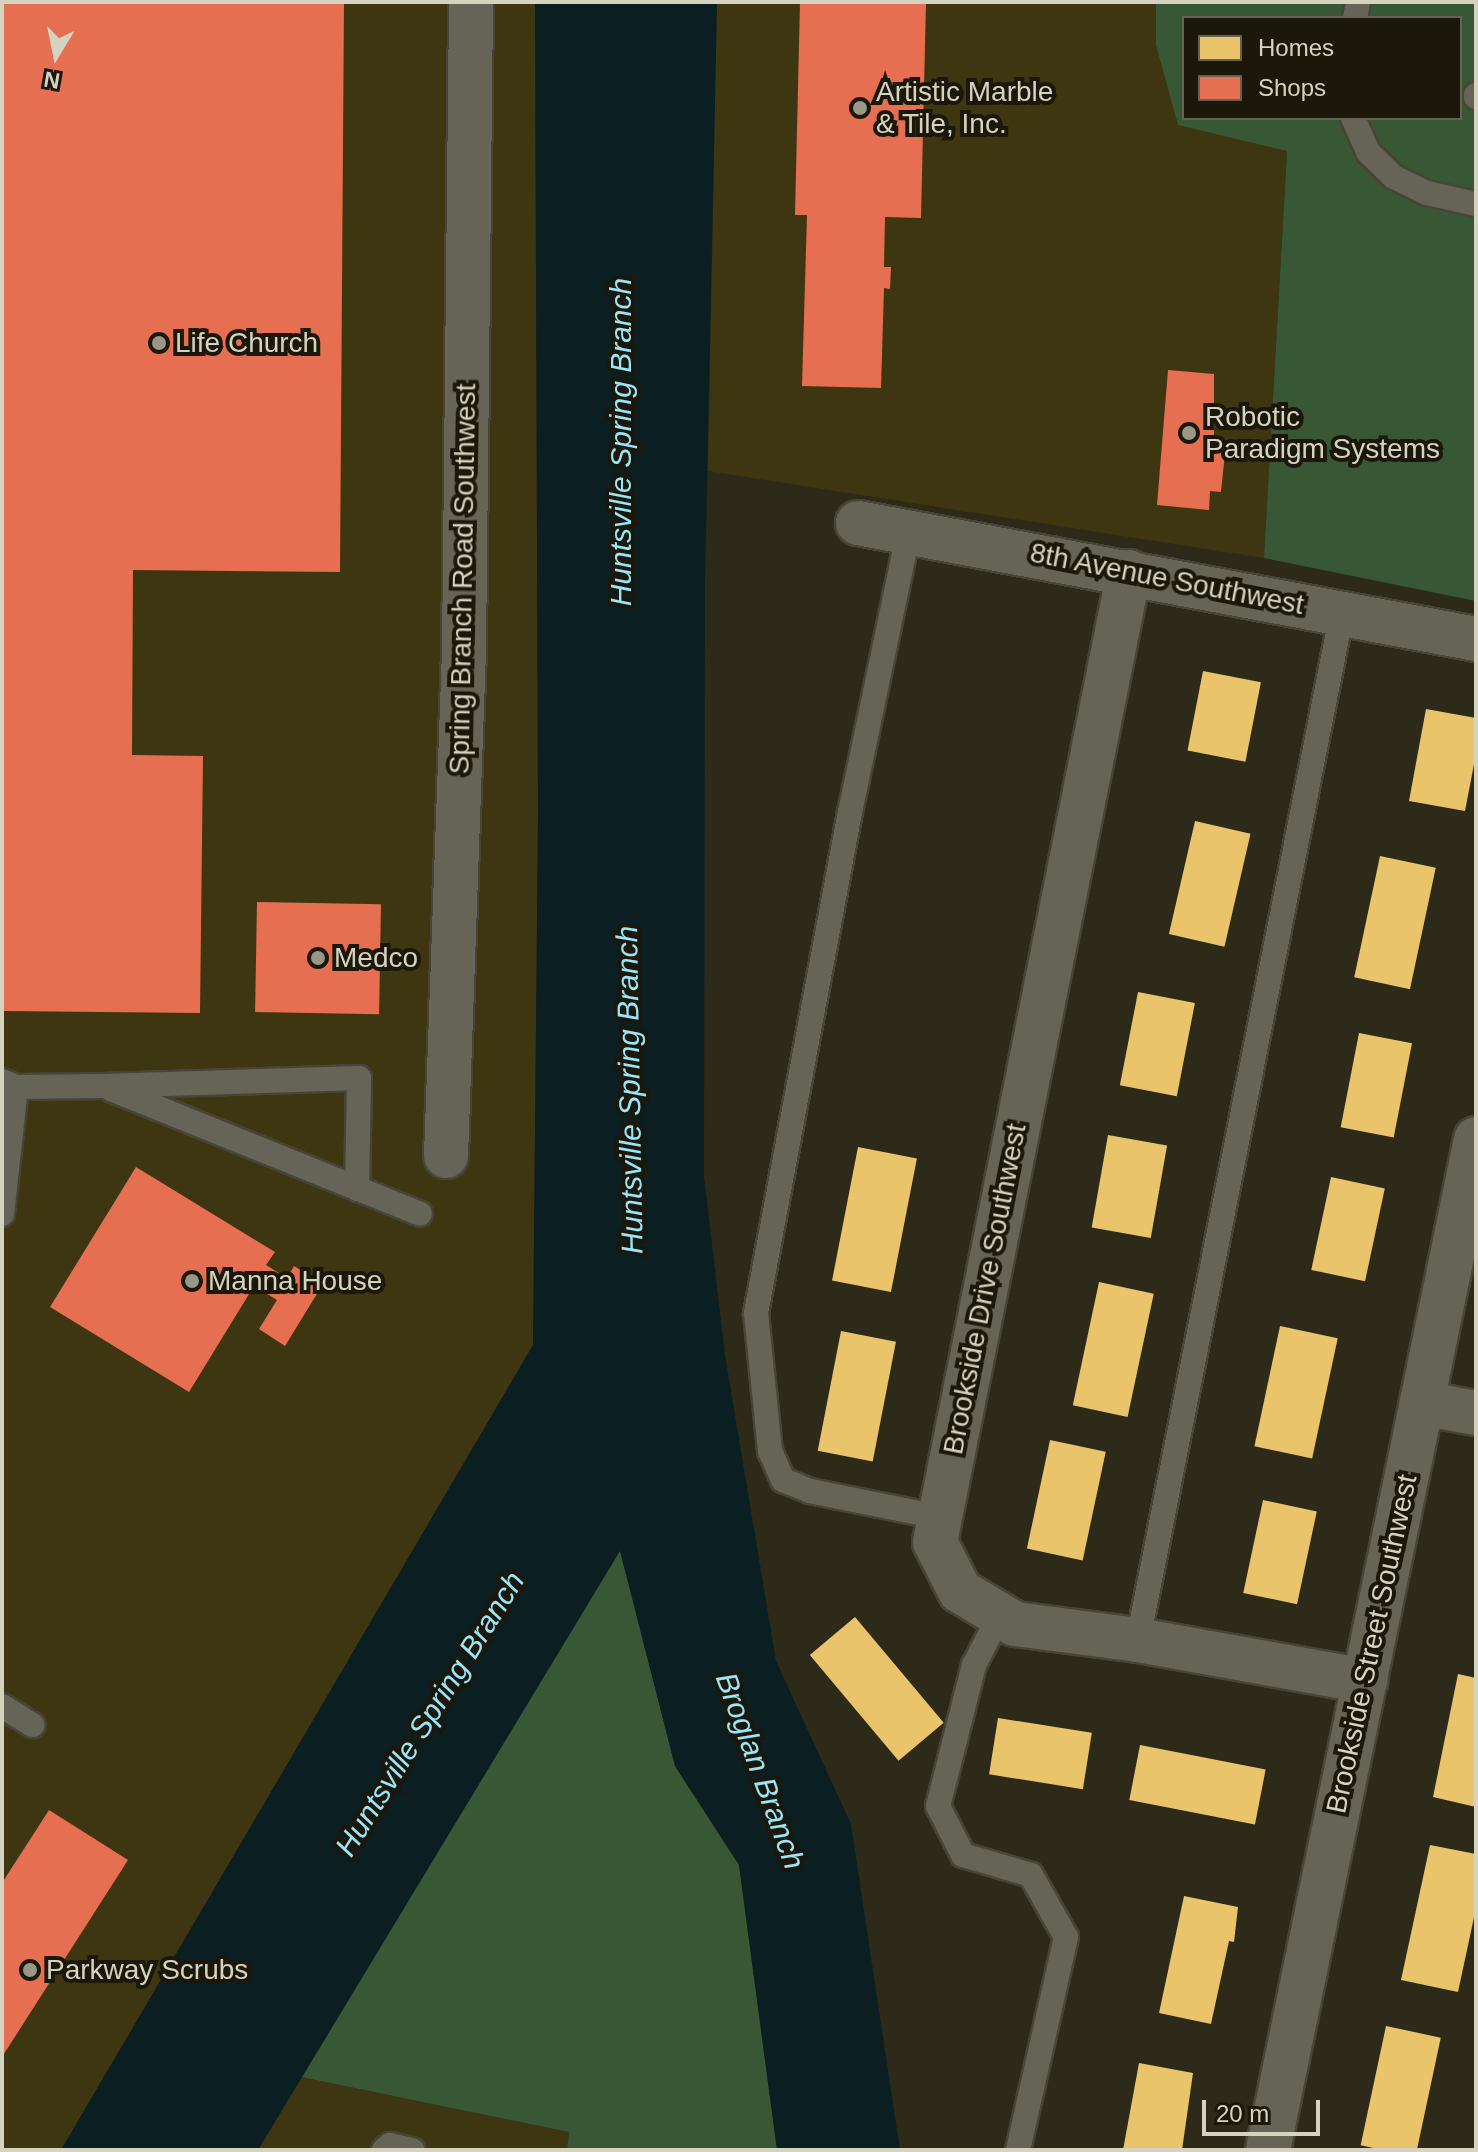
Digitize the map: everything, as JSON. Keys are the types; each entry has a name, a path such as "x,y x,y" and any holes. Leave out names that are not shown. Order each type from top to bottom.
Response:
{"street":[{"name":"Spring Branch Road Southwest","path":"446,1156 464,651 471,2"},
{"name":"8th Avenue Southwest","path":"858,523 909,530 1476,639"},
{"name":"Brookside Drive Southwest","path":"1129,572 935,1542 960,1591 1015,1624 1138,1640 1365,1681"},
{"name":"Brookside Street Southwest","path":"1268,2150 1476,1139"},
{"path":"1422,1403 1476,1413"}],"lane":[{"path":"1354,120 1368,152 1394,177 1427,193 1476,204"},
{"path":"909,530 850,812 756,1313 767,1435 783,1480 810,1491 939,1517"},
{"path":"1138,1640 1342,613"},
{"path":"2,1214 9,1084 103,1086 359,1078 357,1189"},
{"path":"103,1086 420,1214"},
{"path":"1000,1615 974,1665 938,1806 963,1855 1031,1875 1066,1937 1018,2150"},
{"path":"2,1706 33,1725"},
{"path":"384,2150 390,2145 412,2150"}],"shaded area":[{"path":"2,2 535,2 538,813 533,1345 61,2150 2,2150"},
{"path":"717,2 1156,2 1156,45 1178,125 1287,150 1264,558 708,471"},
{"path":"301,2077 569,2132 567,2150 258,2150"}],"green space":[{"path":"1156,2 1476,2 1476,601 1264,558 1287,151 1178,125 1156,45"},
{"path":"620,1550 675,1766 739,1865 777,2150 567,2150 569,2132 301,2077"}],"water":[{"path":"535,2 717,2 705,582 704,1176 725,1355 776,1661 851,1824 900,2150 777,2150 739,1865 675,1766 620,1551 258,2150 61,2150 533,1345 538,813"}],"building: Homes":[{"path":"1203,671 1261,682 1245,762 1188,751"},
{"path":"1426,709 1476,718 1476,754 1465,811 1409,801"},
{"path":"1195,821 1251,834 1224,947 1169,934"},
{"path":"1380,856 1436,868 1410,989 1354,977"},
{"path":"1138,992 1195,1003 1177,1096 1120,1085"},
{"path":"1359,1033 1412,1043 1394,1138 1341,1127"},
{"path":"1108,1135 1167,1145 1151,1238 1092,1228"},
{"path":"858,1147 917,1158 891,1292 832,1281"},
{"path":"1331,1177 1385,1188 1365,1281 1311,1270"},
{"path":"1099,1282 1154,1294 1128,1417 1073,1405"},
{"path":"1280,1326 1338,1338 1312,1459 1254,1446"},
{"path":"841,1331 896,1342 873,1461 818,1451"},
{"path":"1050,1440 1106,1452 1083,1560 1027,1549"},
{"path":"1263,1500 1317,1511 1297,1604 1243,1593"},
{"path":"855,1617 944,1723 899,1761 810,1655"},
{"path":"1458,1674 1476,1678 1476,1807 1433,1797"},
{"path":"998,1718 1092,1733 1083,1789 989,1774"},
{"path":"1140,1745 1266,1769 1255,1824 1129,1800"},
{"path":"1430,1845 1476,1854 1476,1908 1458,1992 1401,1980"},
{"path":"1184,1896 1238,1907 1234,1942 1229,1941 1211,2024 1159,2013"},
{"path":"1386,2026 1441,2038 1417,2150 1383,2150 1361,2145"},
{"path":"1139,2063 1193,2073 1182,2150 1123,2150"}],"building: Shops":[{"path":"2,2 344,2 340,572 133,570 132,755 203,756 200,1013 2,1011"},
{"name":"Artistic Marble & Tile, Inc.","path":"800,2 926,2 921,218 885,217 884,267 891,267 890,289 884,288 881,388 802,386 807,215 795,215"},
{"name":"Robotic Paradigm Systems","path":"1168,370 1214,374 1214,451 1225,453 1221,492 1210,491 1209,510 1157,505"},
{"name":"Medco","path":"257,902 381,904 379,1014 255,1012"},
{"name":"Manna House","path":"136,1167 275,1252 266,1265 287,1278 294,1266 323,1284 285,1346 259,1329 277,1300 254,1286 189,1392 50,1307"},
{"name":"Parkway Scrubs","path":"49,1810 128,1860 2,2057 2,1883"}],"place":[{"name":"Artistic Marble & Tile, Inc.","path":"860,108"},
{"name":"Life Church","path":"159,343"},
{"name":"Robotic Paradigm Systems","path":"1189,433"},
{"name":"Medco","path":"318,958"},
{"name":"Manna House","path":"192,1281"},
{"name":"Parkway Scrubs","path":"30,1970"}],"water label":[{"name":"Huntsville Spring Branch","path":"621,442"},
{"name":"Huntsville Spring Branch","path":"630,1090"},
{"name":"Huntsville Spring Branch","path":"430,1714"},
{"name":"Broglan Branch","path":"760,1771"}]}
